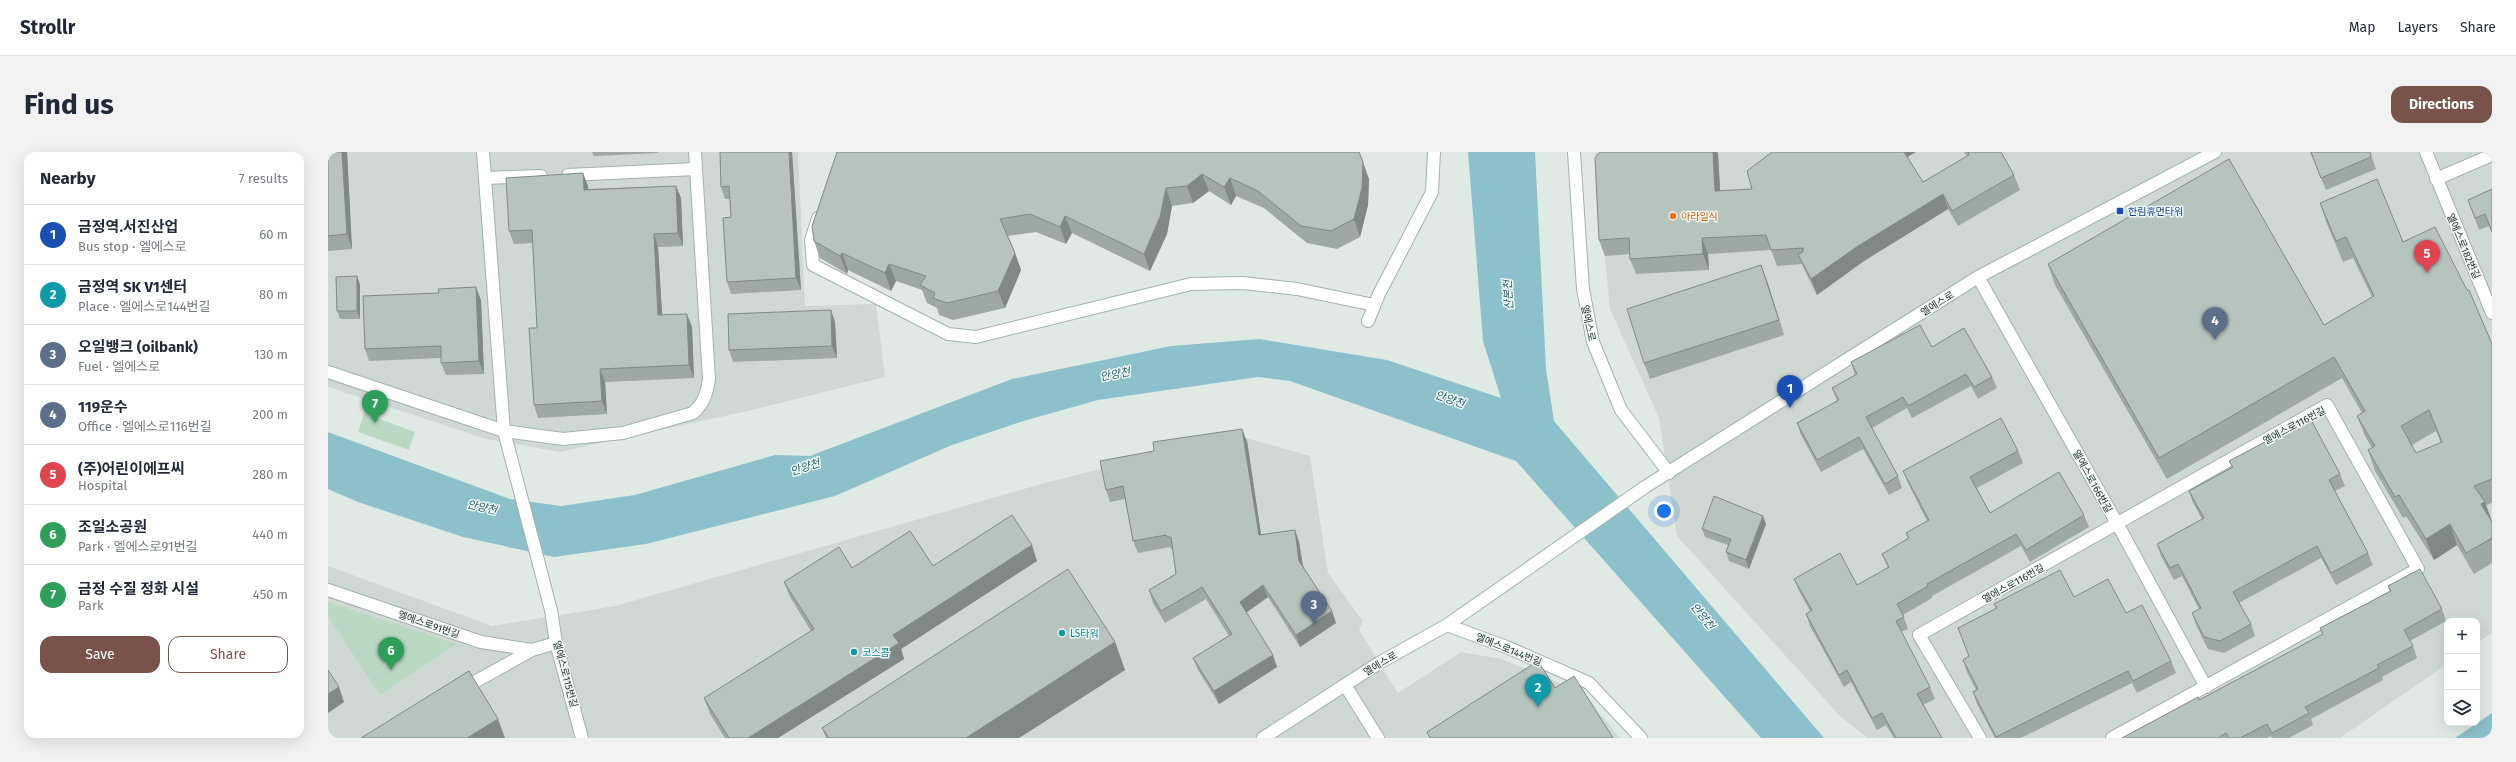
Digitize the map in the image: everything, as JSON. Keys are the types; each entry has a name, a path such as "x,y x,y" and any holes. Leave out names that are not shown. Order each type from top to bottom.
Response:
{"street":[{"name":"엘에스로115번길","path":"483,152 504,431 551,610 556,643 582,738"},
{"path":"328,372 504,431 563,439 623,433 693,413 701,406 707,392 709,379 695,152"},
{"path":"1368,321 1374,305 1432,192 1434,152"},
{"name":"엘에스로","path":"1574,152 1582,289 1592,342 1621,410 1669,473"},
{"name":"엘에스로","path":"1263,738 1345,685 1447,625 1496,588 1646,487 1978,277 2216,152"},
{"name":"엘에스로182번길","path":"2426,152 2492,313"},
{"path":"2436,179 2492,154"},
{"path":"485,178 696,169"},
{"path":"824,203 811,240 813,265 948,334 976,337 1191,284 1243,283 1298,289 1374,305"},
{"name":"엘에스로166번길","path":"1978,277 2118,525 2206,687"},
{"name":"엘에스로116번길","path":"1980,738 1919,635 2118,525 2327,405 2418,569 2112,738"},
{"name":"엘에스로91번길","path":"328,590 481,642 532,650"},
{"name":"엘에스로144번길","path":"1447,625 1509,648 1589,682 1641,738"},
{"name":"엘에스로91번길","path":"450,696 532,650 556,643"},
{"path":"1345,685 1378,738"}],"shaded area":[{"path":"328,152 798,152 805,306 876,304 885,377 752,410 560,452 486,439 328,387"},
{"path":"2492,152 2492,633 2480,641 2480,618 2444,618 2444,666 2340,738 1867,738 1840,716 1677,536 1659,418 1610,309 1595,153"},
{"path":"1223,438 1246,438 1310,456 1328,573 1363,621 1359,630 1398,693 1461,652 1502,659 1575,690 1603,717 1620,738 328,738 328,566 492,626 615,606 1045,483"}],"green space":[{"path":"364,413 415,432 409,450 358,432"},
{"path":"328,602 457,644 380,695 328,616"}],"water":[{"path":"1468,152 1535,152 1546,369 1554,421 1824,738 1761,738 1516,461 1290,381 1258,377 1098,400 1020,422 952,445 835,496 646,544 554,557 463,537 358,502 328,489 328,432 510,499 561,506 635,495 775,455 810,456 1012,379 1171,346 1260,339 1387,360 1501,398 1483,341"},
{"path":"2492,713 2492,738 2455,738 2473,726 2480,726 2480,721"}],"building":[{"path":"328,152 342,152 347,234 328,236"},
{"path":"720,152 789,152 796,278 727,282 723,218 731,217 729,186 721,187"},
{"path":"837,152 1359,152 1363,162 1362,188 1354,219 1331,231 1301,226 1258,191 1230,178 1224,187 1202,174 1187,186 1166,188 1160,217 1144,254 1065,216 1060,227 1030,214 1000,219 1015,253 998,291 947,303 933,298 935,293 920,285 926,276 889,264 885,273 842,253 840,256 814,241 812,226"},
{"path":"1600,152 1713,152 1715,191 1752,189 1747,171 1772,152 1904,152 1923,182 1969,155 1968,152 2001,152 2014,175 1952,211 1943,194 1858,246 1811,279 1798,254 1803,252 1803,248 1771,250 1766,235 1702,238 1703,254 1630,259 1629,238 1599,240 1595,158"},
{"path":"2311,152 2370,152 2371,157 2321,178"},
{"path":"2229,159 2324,325 2374,296 2346,237 2336,241 2320,203 2377,179 2403,242 2435,227 2467,290 2469,290 2492,344 2492,479 2474,486 2485,502 2481,504 2492,522 2492,538 2466,553 2450,524 2426,539 2399,495 2395,497 2368,450 2375,446 2357,416 2365,411 2334,357 2159,458 2048,264","holes":["2429,410 2442,442 2416,453 2401,426"]},
{"path":"583,173 584,190 676,186 678,233 654,234 658,315 687,314 689,365 600,369 602,401 534,405 529,328 537,328 532,230 509,231 506,178"},
{"path":"2492,189 2492,232 2485,214 2475,218 2468,200"},
{"path":"1761,265 1779,320 1644,363 1627,309"},
{"path":"357,276 357,311 337,311 336,277"},
{"path":"476,287 479,361 441,363 441,346 365,349 363,296 439,293 438,289"},
{"path":"831,310 832,346 729,350 728,314"},
{"path":"1920,325 1932,347 1964,328 1992,377 1974,387 1966,374 1908,406 1903,397 1866,417 1898,476 1885,484 1859,437 1817,460 1797,423 1839,400 1832,388 1857,374 1851,362"},
{"path":"2001,418 2018,451 1970,477 1990,513 2059,472 2084,515 2026,550 2016,534 1927,584 1928,586 1897,604 1904,617 1896,621 1930,687 1917,694 1942,738 1896,738 1882,713 1872,718 1847,670 1839,675 1806,614 1812,610 1794,579 1840,553 1857,585 1889,567 1882,554 1909,538 1906,533 1929,520 1903,471"},
{"path":"2310,418 2340,474 2329,480 2368,553 2331,573 2317,546 2233,592 2251,624 2220,641 2204,637 2192,613 2201,608 2178,564 2170,568 2157,544 2204,518 2189,491 2233,467 2229,461"},
{"path":"1242,429 1259,535 1295,530 1299,561 1332,611 1296,635 1263,585 1240,602 1273,655 1214,691 1193,658 1232,634 1202,587 1161,611 1149,590 1176,574 1171,537 1167,537 1166,535 1133,541 1123,486 1106,490 1100,461 1154,451 1153,442"},
{"path":"1714,496 1763,516 1746,560 1726,552 1731,539 1702,529"},
{"path":"1012,515 1032,545 893,635 899,643 748,738 729,738 704,698 814,629 784,582 839,547 852,568 910,531 933,566"},
{"path":"1068,569 1115,642 966,738 829,738 822,728"},
{"path":"2420,569 2442,609 2404,630 2413,646 2377,665 2379,668 2305,707 2309,713 2272,733 2267,724 2240,738 2229,738 2226,733 2218,738 2122,738 2198,697 2199,700 2323,634 2320,628 2391,591 2388,586"},
{"path":"2060,570 2074,597 2108,579 2126,613 2142,605 2171,661 2133,681 2128,671 1996,737 1973,692 1978,689 1963,660 1969,656 1958,628 1997,608 1994,604"},
{"path":"1538,661 1555,688 1574,676 1613,738 1430,738 1427,732"},
{"path":"328,670 339,687 328,694"},
{"path":"469,671 498,719 467,738 361,738"}],"place":[{"name":"한림휴먼타워","path":"2120,211"},
{"name":"아라일식","path":"1673,216"},
{"name":"(주)어린이에프씨","path":"2427,273"},
{"name":"119운수","path":"2215,340"},
{"name":"금정역.서진산업","path":"1790,408"},
{"name":"금정 수질 정화 시설","path":"375,423"},
{"name":"오일뱅크 (oilbank)","path":"1314,624"},
{"name":"LS타워","path":"1062,633"},
{"name":"코스콤","path":"854,652"},
{"name":"조일소공원","path":"391,670"},
{"name":"금정역 SK V1센터","path":"1538,707"}],"water label":[{"name":"산본천","path":"1508,295"},
{"name":"안양천","path":"1115,374"},
{"name":"안양천","path":"1450,399"},
{"name":"안양천","path":"805,467"},
{"name":"안양천","path":"482,507"},
{"name":"안양천","path":"1703,616"}]}
